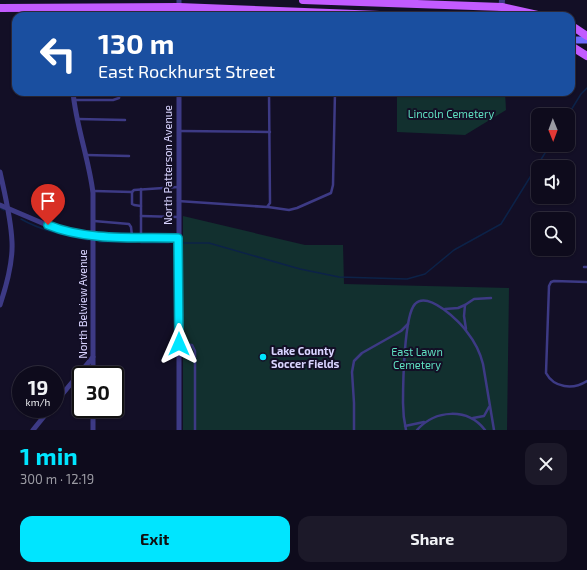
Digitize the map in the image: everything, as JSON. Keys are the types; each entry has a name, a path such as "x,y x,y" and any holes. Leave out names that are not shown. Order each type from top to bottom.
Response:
{"main road":[{"path":"303,0 502,4 529,12"},
{"path":"0,8 179,4 208,8 306,12"},
{"path":"575,27 587,30"},
{"path":"575,28 587,36"},
{"path":"575,40 587,40"},
{"path":"575,48 587,56"}],"street":[{"path":"208,8 218,12"},
{"name":"North Belview Avenue","path":"74,96 92,191 93,366"},
{"name":"North Patterson Avenue","path":"178,96 179,430"},
{"path":"0,172 9,210 12,243 7,284 0,306"},
{"path":"0,205 61,231 93,236 178,238"},
{"path":"64,393 93,357"},
{"path":"33,430 43,418"},
{"path":"93,418 93,430"}],"lane":[{"path":"74,100 113,100 119,98 119,96"},
{"path":"267,207 270,203 269,96"},
{"path":"178,201 267,207 289,210 331,193 333,185 334,96"},
{"path":"77,119 125,120"},
{"path":"178,131 270,132"},
{"path":"86,155 129,156"},
{"path":"92,191 132,192 134,190 141,189 178,187"},
{"path":"141,189 141,237"},
{"path":"132,192 132,204 134,206 141,206"},
{"path":"141,216 178,217"},
{"path":"93,221 129,224 131,227 132,236"},
{"path":"587,282 554,281 551,282 549,286 546,373 554,382 566,387 581,385 587,381"},
{"path":"444,309 458,308 474,299 491,298"},
{"path":"406,430 403,404 403,384 408,324 415,304 425,301 431,302 444,309 455,318 466,330 480,354 494,430"},
{"path":"465,305 464,316 466,330"},
{"path":"354,430 352,372 354,361 362,353 401,331 408,324"},
{"path":"179,344 192,346 195,351 195,430"},
{"path":"472,418 484,416 489,407"},
{"path":"405,426 421,423 443,414 451,413 472,418 480,424 484,430"},
{"path":"417,430 428,420"}],"green space":[{"name":"Lincoln Cemetery","path":"397,96 505,96 506,110 465,135 397,132"},
{"name":"East Lawn Cemetery","path":"183,216 305,245 343,245 344,284 509,288 507,430 183,430"}],"waterway":[{"path":"572,108 581,94 587,88"},
{"path":"184,243 209,243 300,269 339,277 407,279 425,274 454,250 501,224 546,152"},
{"path":"0,208 4,210"},
{"path":"21,219 45,230 88,240"},
{"path":"99,242 136,242"},
{"path":"141,243 169,243"}],"place":[{"name":"Lake County Soccer Fields","path":"263,357"}],"route":[{"path":"48,225 61,231 93,236 178,238 179,344"}]}
